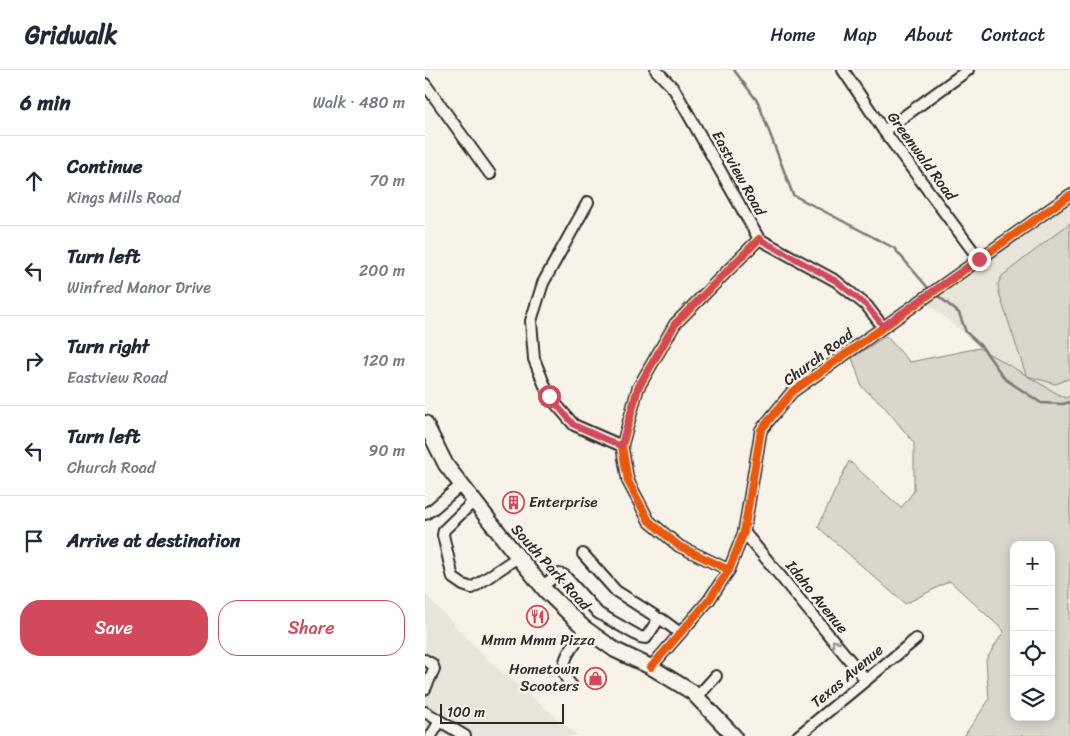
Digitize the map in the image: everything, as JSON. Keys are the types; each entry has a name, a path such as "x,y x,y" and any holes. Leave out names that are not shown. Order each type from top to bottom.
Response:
{"main road":[{"name":"South Park Road","path":"425,423 446,465 542,586 586,629 615,650 651,667 692,692 734,736"}],"street":[{"name":"Eastview Road","path":"656,70 674,89 759,239 836,281 867,306 883,326"},
{"name":"Greenwald Road","path":"843,70 884,131 979,259"},
{"path":"884,131 969,70"},
{"path":"425,84 490,174"},
{"name":"Church Road","path":"651,667 709,600 729,570 744,532 761,430 792,392 1070,195"},
{"path":"588,202 543,283 531,321 534,359 549,396 574,425 621,446"},
{"path":"729,570 679,546 649,521 628,481 621,446 638,388 675,324 759,239"},
{"path":"425,514 461,484"},
{"path":"474,501 444,530 443,535 453,578 463,585 472,588 518,556"},
{"name":"Idaho Avenue","path":"744,532 866,680"},
{"path":"583,554 616,591 655,616 658,620 661,619 681,632"},
{"path":"542,586 559,574 564,576 598,613 640,637 646,638 658,620"},
{"path":"572,686 564,674 564,661 586,629"},
{"name":"Texas Avenue","path":"798,736 916,638"},
{"path":"425,660 434,669 425,688"},
{"path":"697,697 716,676"},
{"path":"425,712 465,736"},
{"path":"431,736 441,721"}],"shaded area":[{"path":"1070,204 1070,419 928,304"},
{"path":"1070,223 1070,378 1056,384 1027,376 1065,398 1070,396 1070,736 964,736 989,700 986,660 1004,631 950,581 905,604 818,527 849,461 901,508 914,491 914,443 883,405 862,387 852,358 886,336 910,362 979,348 1026,375 999,293 998,284 1002,276"},
{"path":"425,594 488,660 578,736 425,736"}],"waterway":[{"path":"734,70 758,102 793,195 894,248 928,288"},
{"path":"937,295 959,313 966,332 982,347 1005,379 1041,403 1063,404 1070,402"}],"cycle path":[{"path":"651,667 709,600 729,570 744,532 761,430 792,392 1070,195"},
{"path":"729,570 679,546 649,521 628,481 622,446 638,388 675,324 759,239"}],"place":[{"name":"Enterprise","path":"513,502"},
{"name":"Mmm Mmm Pizza","path":"538,617"},
{"name":"Hometown Scooters","path":"595,678"}],"route":[{"path":"549,396 574,425 621,446 638,388 675,324 759,239 836,281 867,306 883,326 979,259"}]}
